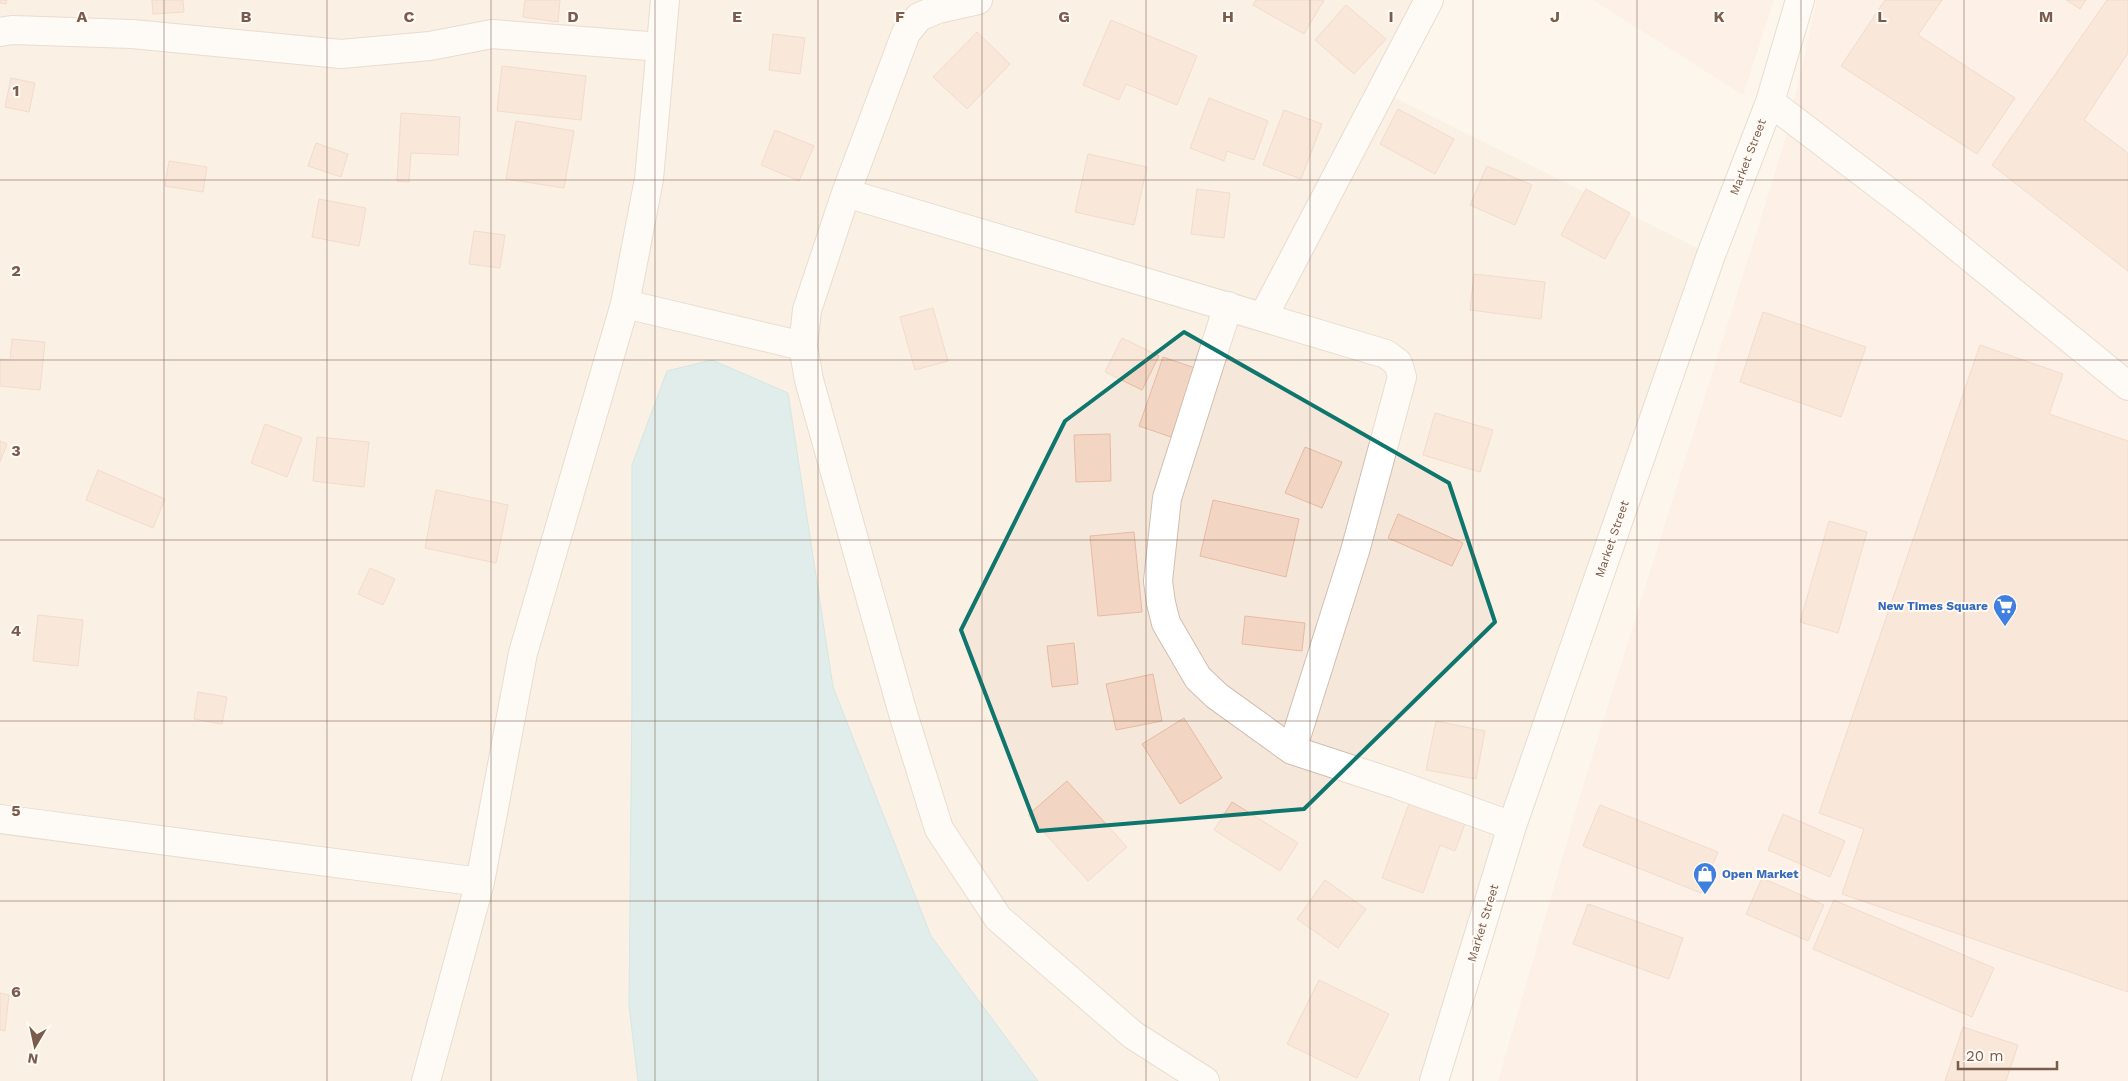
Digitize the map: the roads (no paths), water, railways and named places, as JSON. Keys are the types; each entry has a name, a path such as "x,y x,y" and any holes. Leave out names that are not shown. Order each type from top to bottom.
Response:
{"street":[{"path":"426,1081 480,882 523,653 625,304 649,179 665,0"},
{"path":"978,0 938,9 919,17 906,33 846,193 807,310 802,346 809,380 904,717 939,829 998,918 1133,1035 1205,1081"},
{"path":"1263,317 1429,0"},
{"name":"Market Street","path":"1434,1081 1512,826 1708,264 1770,102 1800,0"},
{"path":"0,32 12,30 132,34 341,54 430,46 492,34 661,46"},
{"path":"1770,102 1916,213 2128,386"},
{"path":"846,193 1386,354 1398,363 1402,377 1355,551 1292,750"},
{"path":"625,304 802,346"},
{"path":"1228,306 1167,498 1158,581 1166,623 1198,678 1217,696 1292,750 1396,784 1512,826"},
{"path":"0,819 480,882"}],"water":[{"path":"712,360 788,393 833,687 931,936 1038,1081 638,1081 629,1005 632,465 667,371"}],"place":[{"name":"New Times Square","path":"2005,627"},
{"name":"Open Market","path":"1705,895"}]}
